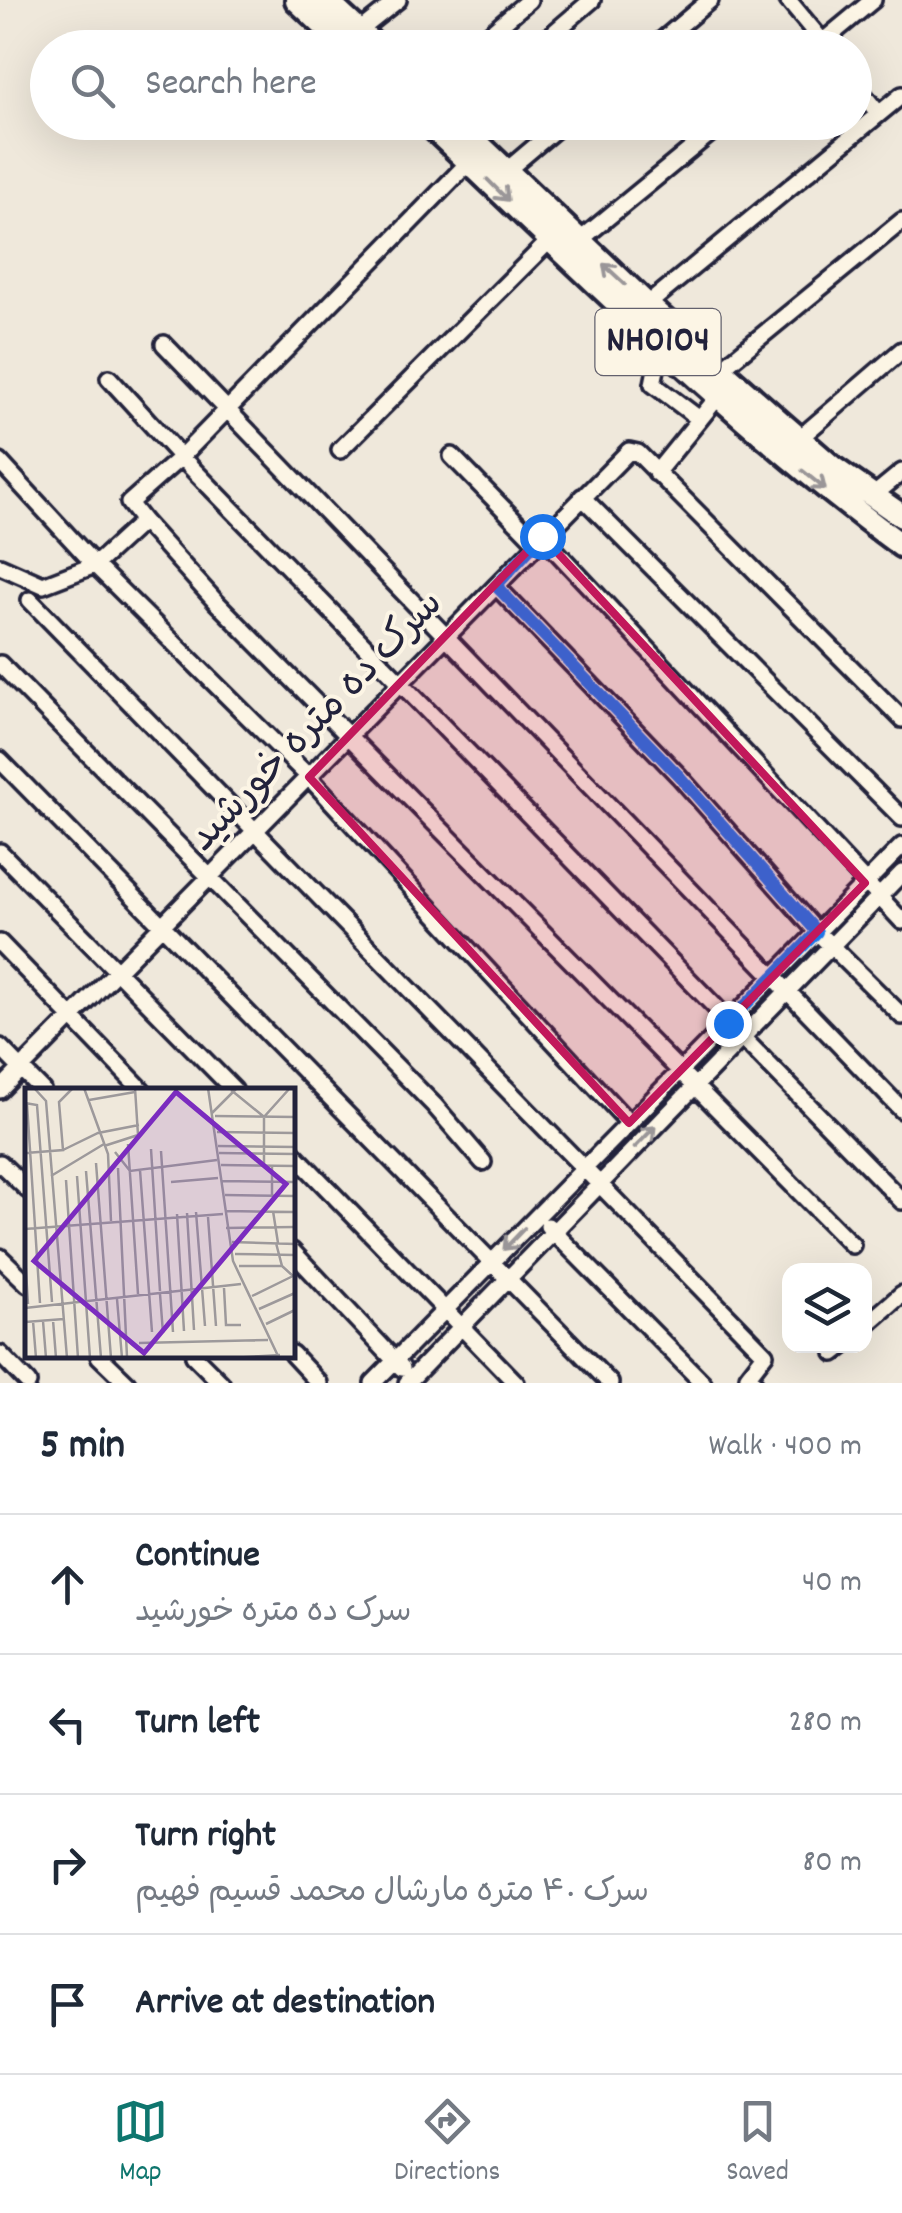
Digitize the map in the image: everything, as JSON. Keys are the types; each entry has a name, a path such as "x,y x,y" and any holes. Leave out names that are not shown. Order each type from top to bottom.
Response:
{"highway":[{"path":"297,0 343,30"},
{"path":"325,0 351,30"},
{"name":"NH0104","path":"446,140 718,398 902,516"},
{"name":"NH0104","path":"474,140 721,370 791,446 902,546"}],"street":[{"path":"372,30 398,0"},
{"path":"494,30 530,0"},
{"path":"557,30 592,0"},
{"path":"675,30 710,0"},
{"path":"788,0 811,30"},
{"path":"839,30 873,0"},
{"path":"872,119 902,95"},
{"path":"872,106 878,114"},
{"path":"506,171 543,140"},
{"path":"580,242 702,140"},
{"path":"647,305 847,140"},
{"path":"469,162 224,408 181,458 129,504 216,602 353,736 852,1245"},
{"path":"721,370 902,221"},
{"path":"340,450 549,241"},
{"path":"164,344 776,974 902,1110"},
{"path":"661,345 652,384 698,418"},
{"path":"791,446 902,350"},
{"path":"109,378 181,458 402,680 742,1038 902,1200"},
{"path":"718,398 656,473 902,719"},
{"name":"سرک ده متره خورشید","path":"0,1090 353,736 402,680 629,451 638,453 656,473"},
{"path":"452,456 539,539 902,921"},
{"path":"0,462 95,565 309,777 629,1123"},
{"path":"874,495 902,472"},
{"path":"582,496 902,818"},
{"path":"0,566 10,574 43,584 95,565 143,521"},
{"path":"496,586 679,776 817,932 902,1016"},
{"path":"30,600 582,1170 766,1354 748,1376 754,1383"},
{"path":"0,664 434,1105 483,1162"},
{"path":"0,760 610,1383"},
{"path":"373,1383 902,846"},
{"path":"0,852 232,1088"},
{"path":"295,1253 412,1381 902,874"},
{"path":"0,943 140,1088"},
{"path":"0,1048 40,1088"},
{"path":"295,1155 516,1383"},
{"path":"0,1163 25,1187"},
{"path":"538,1216 703,1383"},
{"path":"0,1257 25,1281"},
{"path":"872,1319 902,1294"},
{"path":"0,1354 28,1383"},
{"path":"295,1357 319,1383"},
{"path":"102,1358 127,1383"},
{"path":"196,1358 221,1383"}],"highlighted area":[{"path":"542,536 865,883 629,1123 309,777"}],"route":[{"path":"542,536 496,586 679,776 817,932 728,1023"}]}
